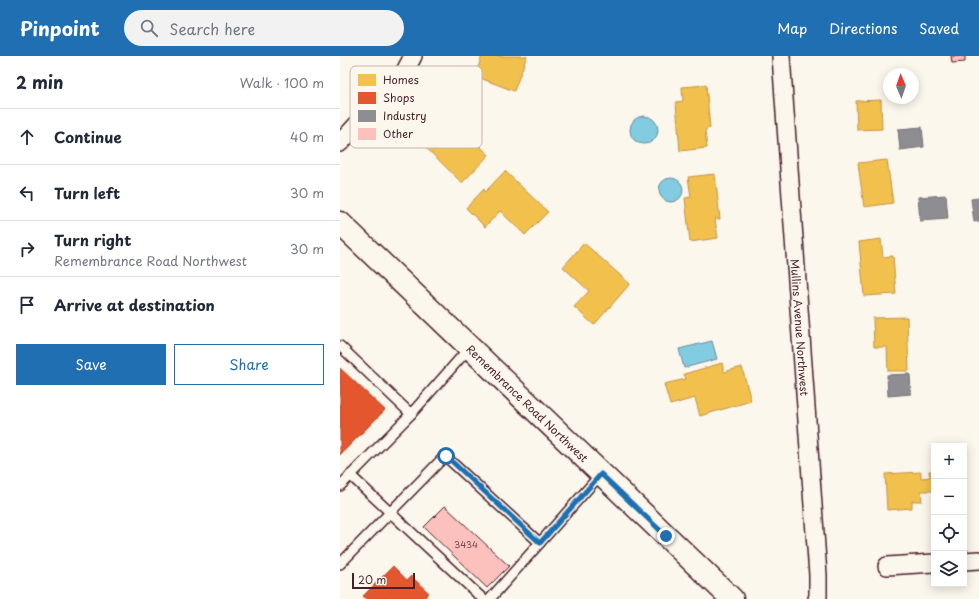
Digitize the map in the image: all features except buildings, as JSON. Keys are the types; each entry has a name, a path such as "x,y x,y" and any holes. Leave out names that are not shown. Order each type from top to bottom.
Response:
{"main road":[{"name":"Remembrance Road Northwest","path":"340,223 732,599"}],"street":[{"path":"408,66 413,56"},
{"name":"Mullins Avenue Northwest","path":"781,56 817,567 817,599"},
{"path":"340,143 350,132"},
{"path":"967,561 979,560"},
{"path":"887,566 931,563"}],"lane":[{"path":"340,346 411,414"},
{"path":"340,486 411,414 470,347"},
{"path":"340,564 391,514 446,456 540,543"},
{"path":"490,599 601,474"},
{"path":"350,475 483,599"}],"water":[{"path":"644,116 654,120 658,130 654,140 644,144 634,140 630,130 634,120"},
{"path":"671,178 680,181 683,190 680,199 671,202 662,199 659,190 662,181"},
{"path":"712,341 717,359 684,368 679,349"}],"route":[{"path":"446,456 540,543 601,474 666,536"}]}
